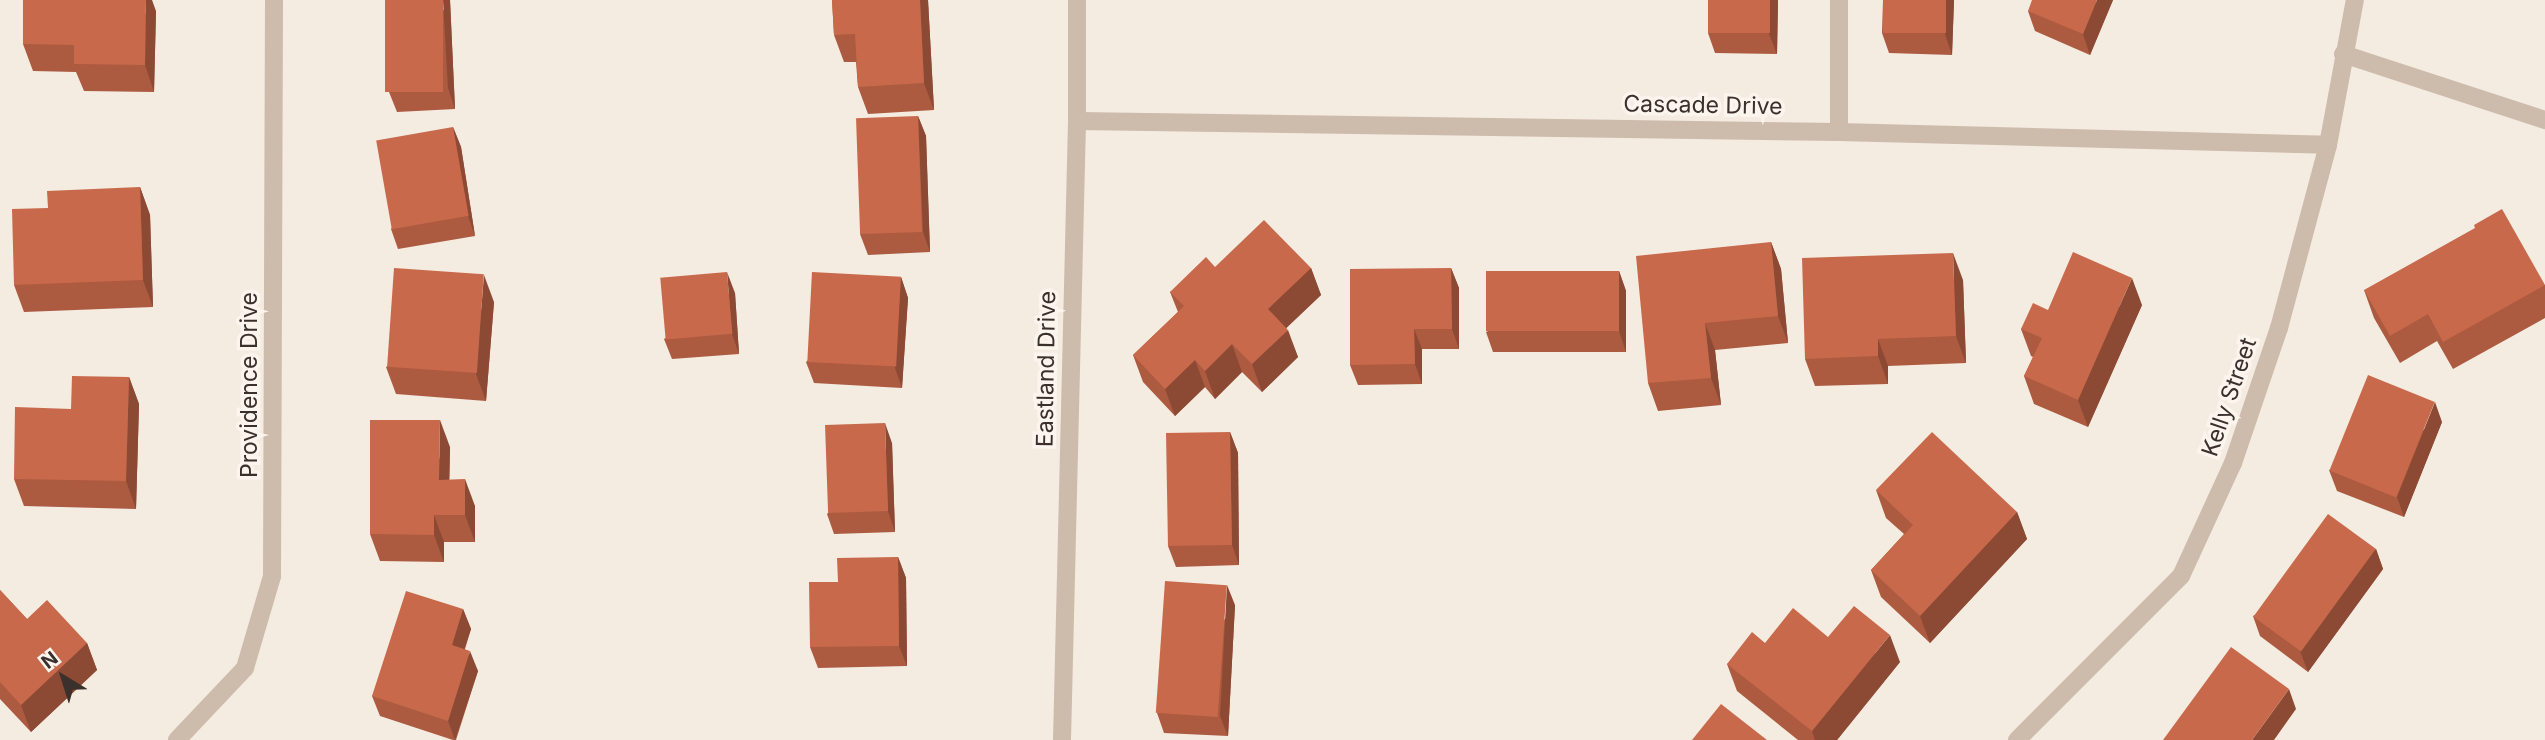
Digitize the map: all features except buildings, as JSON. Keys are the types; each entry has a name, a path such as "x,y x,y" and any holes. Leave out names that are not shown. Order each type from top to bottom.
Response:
{"street":[{"name":"Providence Drive","path":"177,740 245,668 272,576 274,0"},
{"name":"Eastland Drive","path":"1062,740 1077,121 1077,0"},
{"path":"1839,0 1839,132"},
{"name":"Kelly Street","path":"2017,740 2181,576 2233,463 2279,328 2328,145 2354,0"},
{"path":"2343,54 2545,120"},
{"name":"Cascade Drive","path":"1077,121 1839,132 2328,145"}]}
